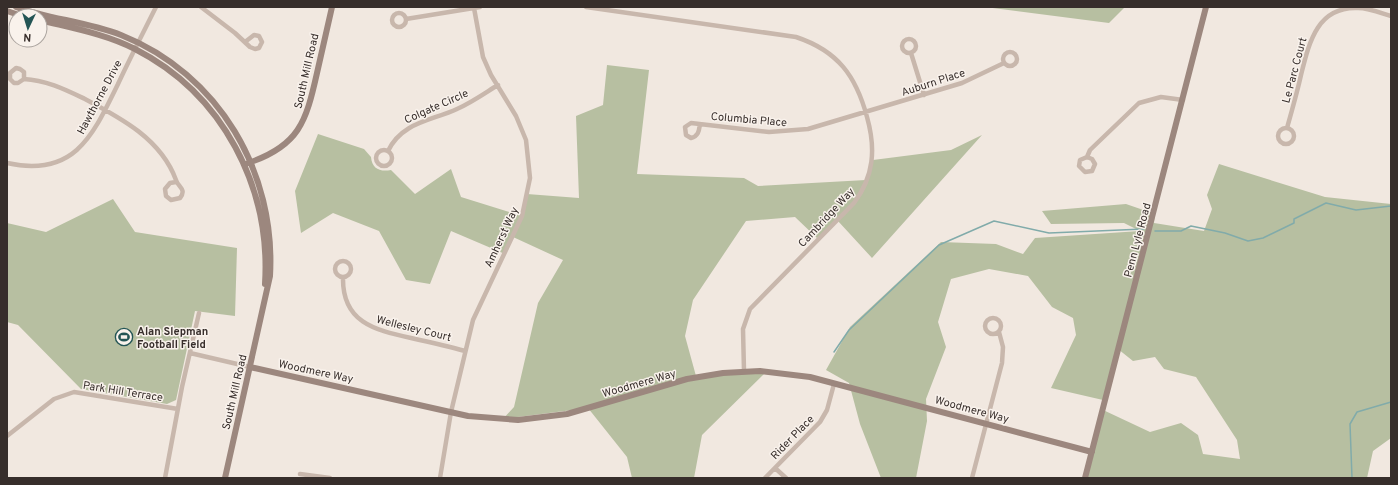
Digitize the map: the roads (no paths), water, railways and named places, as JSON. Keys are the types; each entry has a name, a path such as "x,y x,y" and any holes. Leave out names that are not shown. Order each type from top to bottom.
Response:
{"street":[{"path":"16,7 106,30 174,65 200,88 228,121 252,162"},
{"name":"Hawthorne Drive","path":"7,163 35,167 61,160 85,143 95,130 156,7"},
{"path":"201,7 245,42"},
{"name":"South Mill Road","path":"263,311 266,258 263,229 253,185 245,164 282,147 290,140 301,126 309,107 332,7"},
{"path":"406,19 477,7"},
{"name":"Amherst Way","path":"440,478 451,412 475,313 517,226 528,191 530,165 526,140 516,116 483,57 477,7"},
{"name":"Cambridge Way","path":"586,7 785,34 806,40 827,51 843,66 856,84 866,112 873,147 872,167 866,185 854,203 750,309 743,329 744,371"},
{"name":"Penn Lyle Road","path":"1085,478 1206,7"},
{"name":"Le Parc Court","path":"1287,128 1310,43 1322,22 1334,13 1350,8 1367,9 1391,16"},
{"path":"48,22 104,36 136,46 169,69 196,93 222,125 245,164"},
{"path":"911,53 924,95"},
{"name":"Auburn Place","path":"866,112 962,83 1004,63"},
{"path":"24,79 55,85 105,109 126,121 149,140 167,161 176,182"},
{"name":"Colgate Circle","path":"388,151 400,134 413,124 460,108 498,85"},
{"path":"1087,156 1090,150 1139,103 1161,96 1183,100"},
{"name":"Columbia Place","path":"700,124 782,132 808,129 866,112"},
{"name":"South Mill Road","path":"225,478 270,276 270,241 265,205 252,162"},
{"name":"Wellesley Court","path":"343,277 344,292 349,306 359,319 366,324 380,331 465,351"},
{"path":"165,478 199,313"},
{"path":"972,478 1002,363 1003,347 999,332"},
{"name":"Woodmere Way","path":"190,353 451,412 501,420 551,417 687,379 744,371 791,374 986,423 1092,452"},
{"name":"Rider Place","path":"765,478 820,422 827,410 834,384"},
{"name":"Park Hill Terrace","path":"7,436 54,399 74,392 178,409"},
{"path":"775,468 786,478"},
{"path":"300,474 330,478"}],"waterway":[{"path":"1155,231 1181,231 1191,226 1225,233 1248,241 1263,238 1294,223 1294,219 1326,203 1356,210 1391,206"},
{"path":"834,352 849,330 939,245 994,221 1049,233 1144,229"},
{"path":"1352,478 1350,424 1357,412 1391,402"}],"place":[{"name":"Alan Slepman Football Field","path":"124,337"}]}
